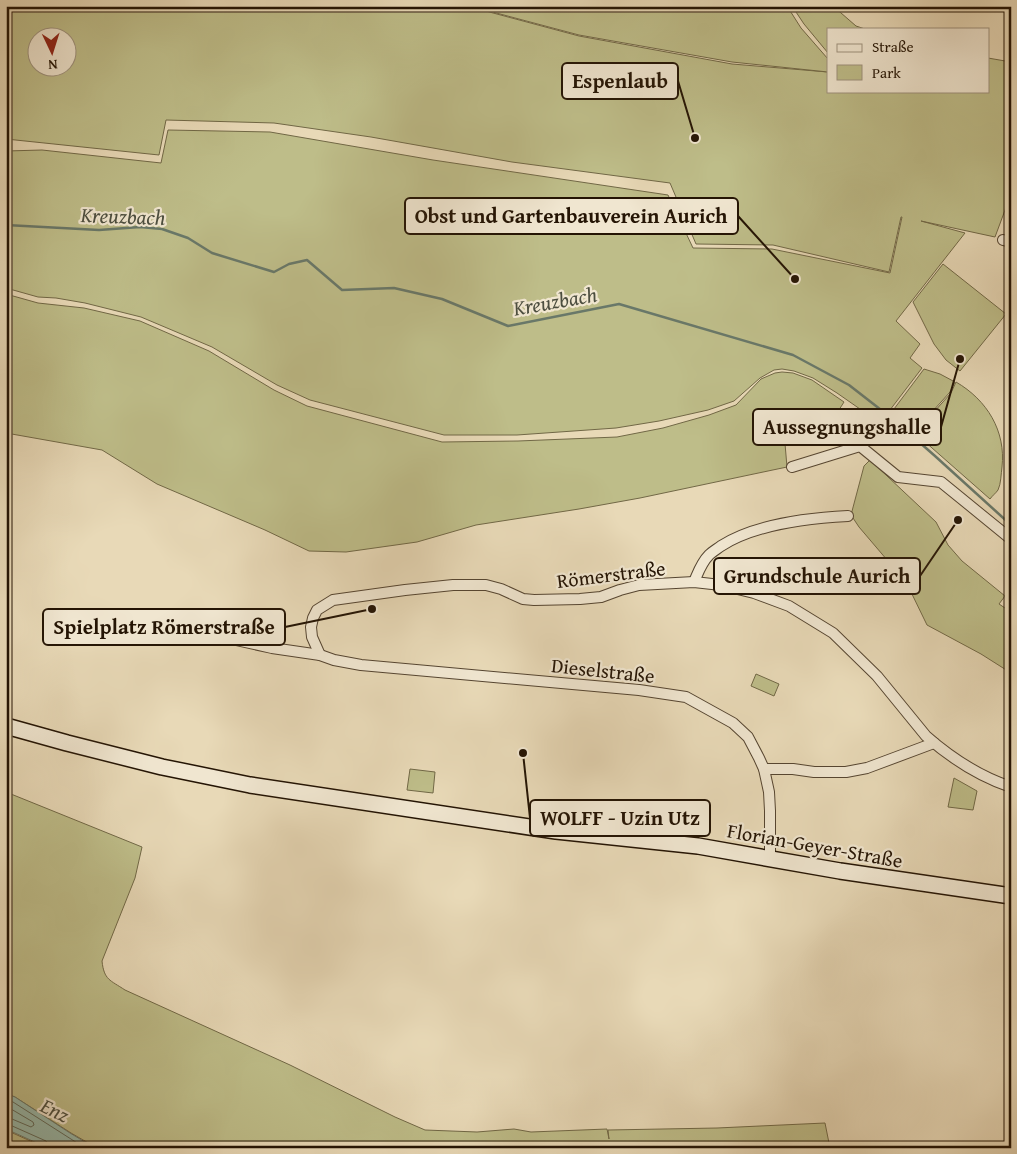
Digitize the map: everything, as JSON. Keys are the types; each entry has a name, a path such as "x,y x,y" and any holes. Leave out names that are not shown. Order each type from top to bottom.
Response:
{"street":[{"path":"792,467 860,446 898,477 941,482 1011,539"},
{"path":"694,582 699,568 709,555 729,541 786,522 848,516"},
{"name":"Römerstraße","path":"320,654 312,637 311,626 317,610 333,600 443,586 486,585 534,600 580,600 601,597 639,584 694,582 721,585 754,593 789,606 833,633 877,676 926,736 950,757 969,769 1011,787"},
{"name":"Dieselstraße","path":"102,624 146,634 218,636 272,648 320,654 334,660 361,665 639,690 686,697 733,723 748,737 759,758 764,769 769,792 770,858"},
{"name":"Florian-Geyer-Straße","path":"6,726 162,767 250,785 556,831 698,846 840,871 1011,896"},
{"path":"764,769 846,772 867,768 934,743"}],"green space":[{"path":"6,6 467,6 579,36 732,64 827,72 827,92 990,92 990,58 1011,62 1011,194 995,237 921,221 965,233 896,321 920,344 910,358 922,368 880,423 813,378 782,369 774,370 760,378 734,401 708,410 659,421 616,428 517,435 444,435 310,400 277,385 212,347 141,317 85,303 38,297 6,288 6,151 42,150 161,163 168,130 270,132 433,160 668,195 693,248 772,249 890,273 902,217 889,272 773,245 696,244 670,183 512,162 371,137 274,123 166,120 159,155 6,139"},
{"path":"470,6 787,6 801,28 827,58 827,72 732,62 579,35"},
{"path":"792,6 833,6 856,26 862,28 827,28 827,52"},
{"path":"943,264 1006,314 960,371 946,360 934,344 913,302"},
{"path":"6,294 38,303 84,308 140,321 209,351 274,390 307,406 442,442 617,437 663,428 736,405 761,379 782,372 793,373 812,380 844,402 835,416 783,420 787,467 640,498 476,525 417,542 346,552 309,551 157,484 102,450 6,433"},
{"path":"924,369 940,374 955,382 950,392 914,432 891,413"},
{"path":"956,382 967,389 985,407 992,418 1001,441 1000,485 990,499 915,433 951,393"},
{"path":"870,460 936,522 948,545 962,561 1005,596 999,604 1011,612 1011,673 981,654 927,625 910,590 899,574 851,515 864,466"},
{"path":"756,674 779,684 774,696 751,686"},
{"path":"410,769 435,772 433,793 407,790"},
{"path":"954,778 977,791 973,810 948,807"},
{"path":"6,792 142,847 135,878 102,961 106,976 112,981 125,990 290,1065 425,1130 477,1132 514,1129 531,1132 607,1129 609,1139 608,1130 717,1128 825,1123 830,1148 97,1148 6,1093"},
{"path":"6,1130 46,1148 6,1148"}],"water":[{"path":"6,1094 15,1097 95,1148 48,1148 6,1129"}],"waterway":[{"name":"Kreuzbach","path":"6,225 99,230 140,227 162,229 188,238 212,253 274,272 289,264 307,260 342,290 394,288 442,299 508,326 619,304 793,355 849,385 894,420 1011,525"}],"place":[{"name":"Espenlaub","path":"695,138"},
{"name":"Obst und Gartenbauverein Aurich","path":"795,279"},
{"name":"Aussegnungshalle","path":"960,359"},
{"name":"Grundschule Aurich","path":"958,520"},
{"name":"Spielplatz Römerstraße","path":"372,609"},
{"name":"WOLFF - Uzin Utz","path":"523,753"}],"water label":[{"name":"Enz","path":"55,1110"}]}
